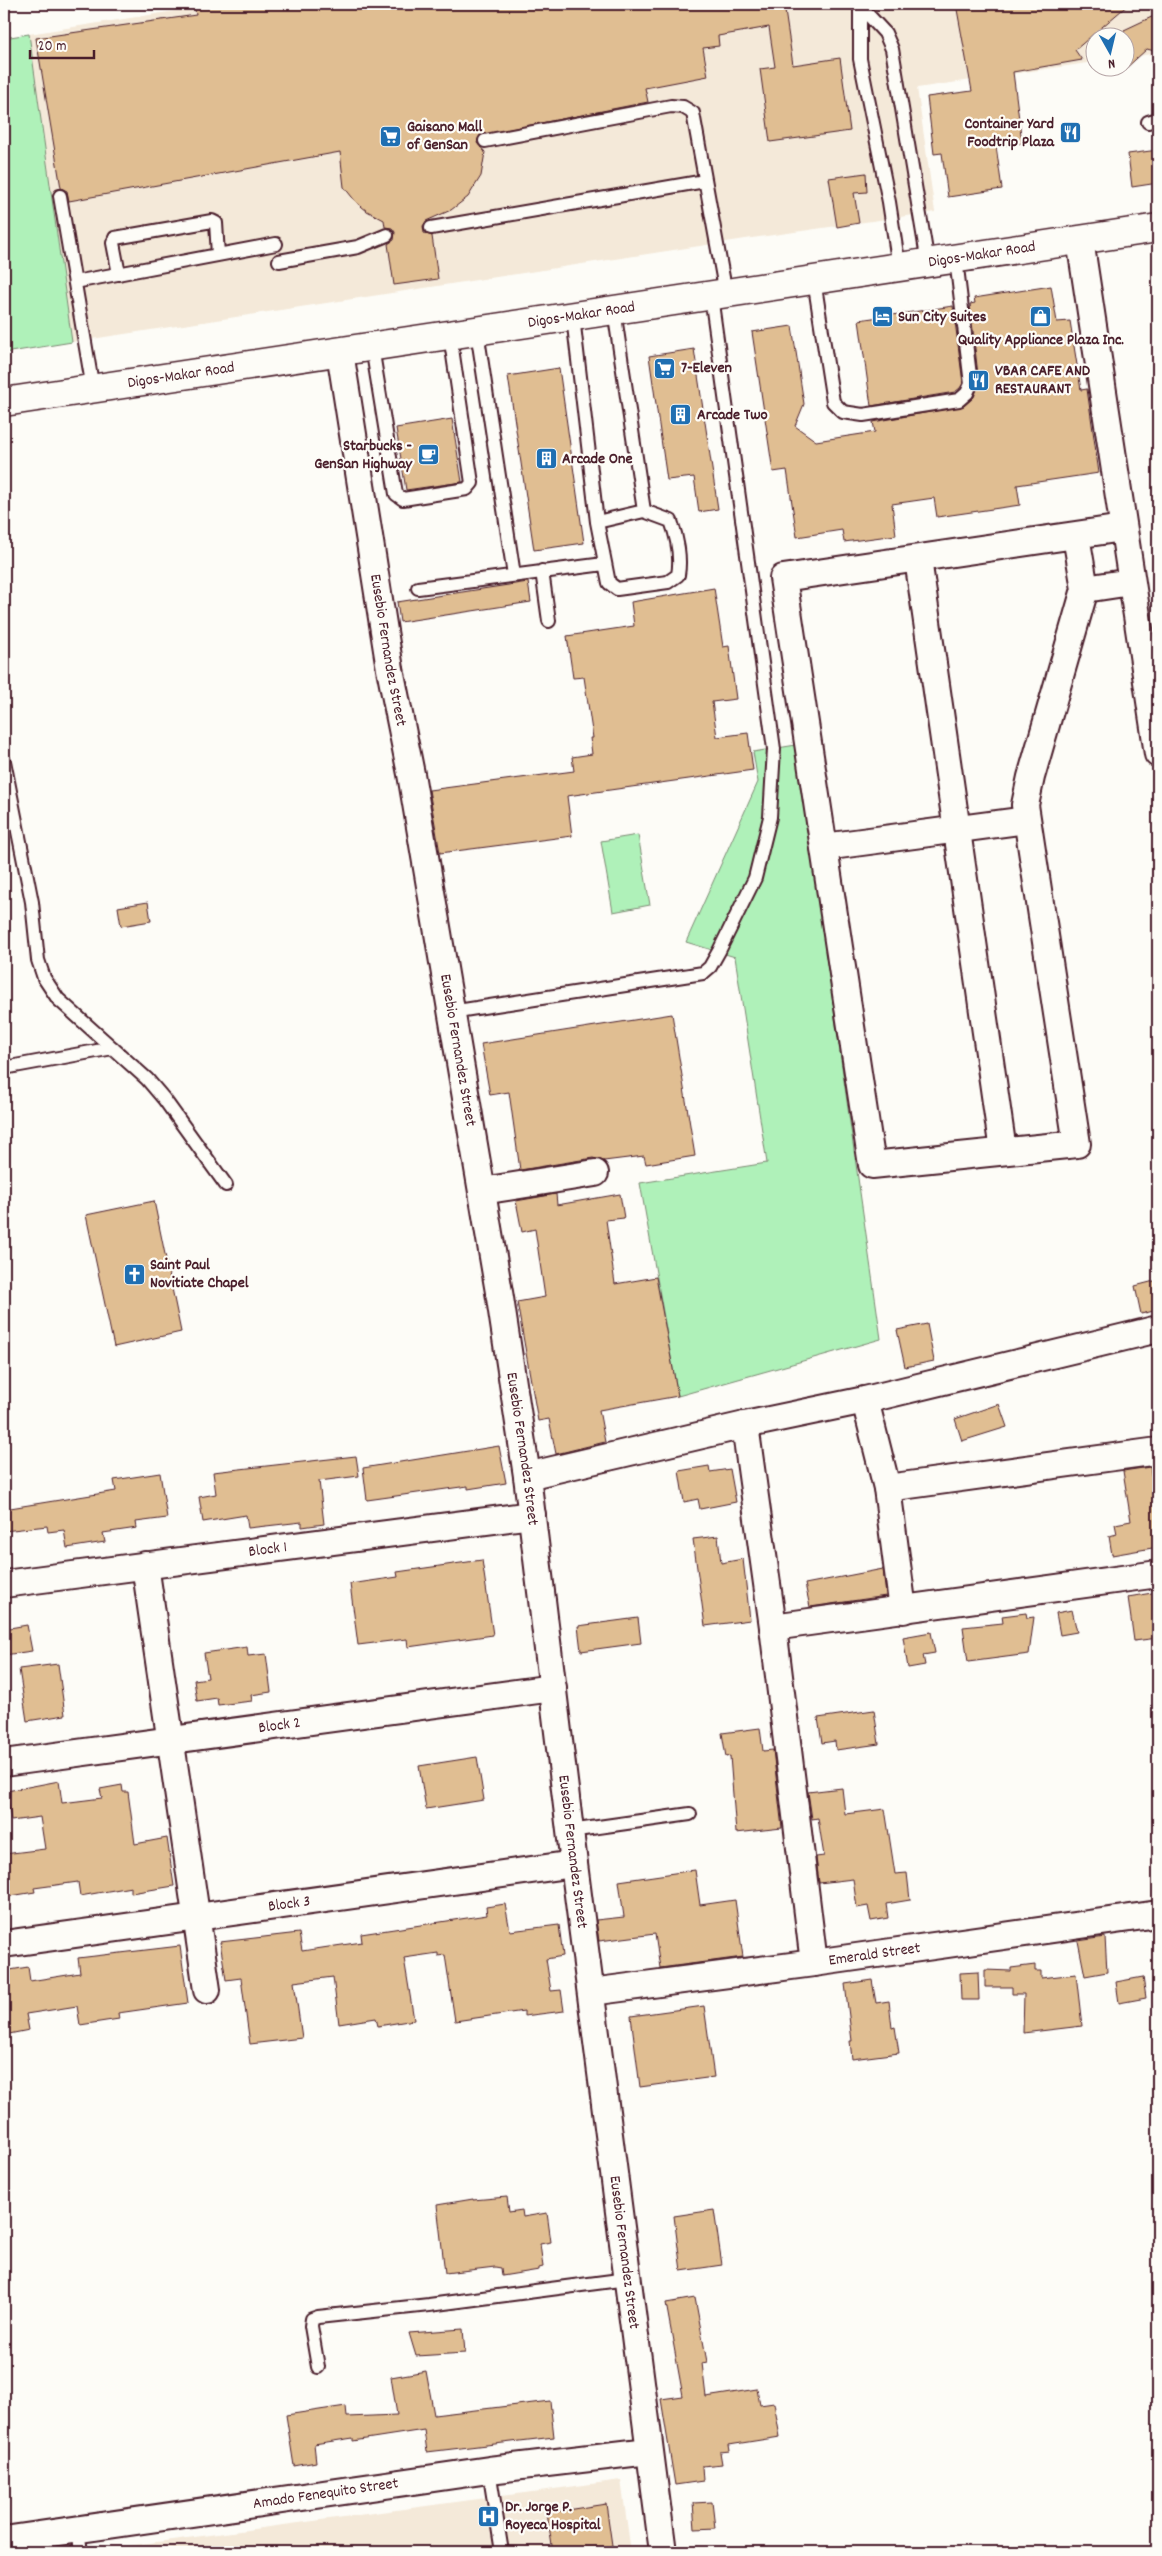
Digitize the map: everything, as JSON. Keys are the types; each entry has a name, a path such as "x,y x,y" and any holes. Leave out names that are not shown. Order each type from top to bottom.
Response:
{"main road":[{"name":"Digos-Makar Road","path":"4,402 1158,228"}],"street":[{"path":"1080,240 1158,754"},
{"name":"Eusebio Fernandez Street","path":"340,352 390,669 411,774 482,1191 527,1476 574,1864 663,2552"},
{"path":"1076,536 1085,589 1031,777 1025,805 1076,1144 872,1165 783,578 1123,528"},
{"path":"918,559 1003,1151"},
{"path":"1085,589 1131,582"},
{"path":"824,847 1026,820"},
{"path":"482,1191 595,1173"},
{"path":"527,1476 745,1425 865,1400 1158,1329"},
{"path":"865,1400 888,1488 903,1610"},
{"path":"745,1425 773,1627 814,1963"},
{"path":"888,1488 1158,1451"},
{"name":"Block 1","path":"4,1584 532,1515"},
{"path":"146,1565 207,1990"},
{"path":"773,1627 1158,1574"},
{"name":"Block 2","path":"4,1763 553,1688"},
{"name":"Block 3","path":"4,1944 574,1864"},
{"name":"Emerald Street","path":"591,1992 814,1963 1158,1914"},
{"name":"Amado Fenequito Street","path":"4,2540 80,2541 488,2470 649,2451"}],"lane":[{"path":"860,5 885,33 892,49 928,263"},
{"path":"860,5 860,59 899,268"},
{"path":"451,1012 703,973 710,968 755,878 770,818 774,749 705,181 693,113 683,107 671,106 485,141"},
{"path":"431,228 705,181"},
{"path":"60,196 93,389"},
{"path":"119,274 113,243 115,238 212,221 216,223 218,255"},
{"path":"279,261 358,247 387,235"},
{"path":"75,282 276,244"},
{"path":"814,280 833,402 843,412 863,414 959,400 967,393 971,384 956,259"},
{"path":"614,310 644,511"},
{"path":"573,316 598,522 604,564 609,583 617,589 668,582 678,575 680,566 671,521 644,511 598,522"},
{"path":"477,331 514,575"},
{"path":"372,347 396,494 403,499 467,489 472,483 450,335"},
{"path":"418,588 604,564"},
{"path":"542,571 549,620"},
{"path":"4,761 32,902 38,960 44,978 58,1000 147,1079 164,1099 226,1185"},
{"path":"4,1068 114,1048"},
{"path":"570,1831 690,1814"},
{"path":"318,2367 311,2326 312,2319 318,2316 429,2305 627,2279"},
{"path":"488,2470 502,2552"}],"shaded area":[{"name":"Gaisano Mall of GenSan","path":"181,4 1158,4 1158,53 1134,57 1134,28 1084,28 1084,63 917,88 935,212 752,238 72,342 29,34 181,10"},
{"name":"Dr. Jorge P. Royeca Hospital","path":"621,2480 631,2552 82,2552"}],"green space":[{"path":"29,34 72,342 4,353 4,38"},
{"path":"796,745 881,1339 678,1396 640,1183 767,1163 735,957 686,942 758,782 753,752"},
{"path":"638,835 650,905 613,912 601,841"}],"building":[{"path":"194,4 689,4 690,7 718,4 784,4 793,65 840,58 850,131 770,142 760,69 775,67 769,27 718,36 719,46 703,48 708,76 645,88 648,102 480,135 477,143 485,152 481,176 468,197 451,210 426,221 423,226 424,233 432,236 438,279 394,285 388,244 394,240 395,232 392,228 385,227 384,220 367,211 356,202 344,187 340,152 69,201 67,191 61,188 36,38 196,15"},
{"path":"956,4 1129,4 1101,28 1084,28 1084,42 1075,50 1082,60 1013,72 1022,143 996,146 1002,189 948,197 942,153 934,154 927,97 972,91"},
{"path":"1158,14 1158,52 1147,49 1134,61 1134,28 1128,28"},
{"path":"1158,150 1158,183 1132,187 1128,154"},
{"path":"866,173 867,192 854,193 859,223 837,227 829,178"},
{"path":"1051,286 1057,322 1070,321 1081,390 1087,389 1099,473 1017,485 1020,505 937,517 934,498 892,504 896,535 844,542 842,530 797,537 787,470 773,472 752,332 792,326 804,404 795,426 816,441 875,432 873,422 964,406 974,397 979,384 970,304 975,303 974,298"},
{"path":"953,306 963,383 960,388 955,392 871,406 859,320"},
{"name":"Arcade Two","path":"694,349 718,509 699,512 694,477 667,480 649,356"},
{"name":"Arcade One","path":"559,368 584,543 534,550 508,376"},
{"path":"452,419 462,482 406,490 396,428"},
{"path":"528,582 531,602 400,622 397,602"},
{"path":"714,588 723,647 729,646 736,699 712,702 717,737 748,733 753,770 567,796 572,836 440,853 429,790 574,771 572,757 592,754 590,738 593,738 584,677 573,678 567,636 634,626 631,602"},
{"path":"148,902 151,921 121,926 118,907"},
{"path":"672,1014 695,1156 646,1164 644,1156 604,1161 593,1158 520,1170 509,1092 490,1095 481,1044"},
{"path":"556,1194 557,1205 620,1194 624,1218 606,1220 615,1284 656,1277 678,1396 599,1410 605,1442 556,1454 549,1419 538,1421 517,1302 545,1297 535,1229 522,1232 516,1201"},
{"name":"Saint Paul Novitiate Chapel","path":"154,1201 181,1332 114,1347 86,1215"},
{"path":"1158,1280 1158,1310 1141,1314 1135,1286"},
{"path":"927,1324 934,1361 905,1367 897,1330"},
{"path":"999,1404 1007,1427 962,1441 955,1419"},
{"path":"499,1446 506,1483 468,1489 468,1486 367,1500 363,1468"},
{"path":"356,1456 359,1476 319,1481 324,1524 302,1527 302,1522 248,1528 246,1515 203,1522 199,1497 216,1494 213,1472"},
{"path":"709,1466 710,1472 730,1469 736,1502 700,1509 698,1499 684,1502 679,1471"},
{"path":"1150,1467 1158,1519 1158,1547 1112,1555 1109,1536 1117,1534 1115,1524 1131,1521 1123,1471"},
{"path":"160,1473 167,1518 136,1522 137,1528 103,1533 105,1542 67,1548 64,1530 48,1532 47,1526 4,1531 4,1509 116,1491 114,1480"},
{"path":"718,1536 721,1563 743,1559 750,1620 705,1626 693,1539"},
{"path":"482,1560 493,1635 408,1647 407,1639 358,1645 350,1584 398,1577 397,1572"},
{"path":"883,1569 886,1596 810,1607 805,1584"},
{"path":"1158,1592 1158,1638 1134,1641 1128,1597"},
{"path":"1072,1610 1077,1632 1060,1635 1056,1613"},
{"path":"1026,1613 1027,1618 1034,1617 1029,1654 968,1662 963,1627 1003,1623 1002,1616"},
{"path":"638,1618 641,1643 581,1651 578,1626"},
{"path":"27,1625 32,1651 4,1655 4,1629"},
{"path":"931,1632 935,1653 923,1655 925,1665 908,1668 903,1637"},
{"path":"247,1647 248,1656 266,1654 271,1692 251,1695 252,1701 218,1705 217,1698 197,1701 194,1680 208,1678 204,1653"},
{"path":"58,1664 65,1715 27,1721 19,1669"},
{"path":"874,1710 879,1744 836,1750 835,1741 822,1743 818,1718"},
{"path":"760,1728 763,1751 773,1750 782,1828 736,1833 730,1756 726,1757 722,1733"},
{"path":"477,1757 484,1800 426,1809 419,1766"},
{"path":"59,1781 62,1803 102,1798 100,1789 122,1785 123,1792 128,1792 135,1844 167,1838 174,1886 131,1893 131,1887 80,1896 78,1882 34,1888 35,1892 4,1897 4,1854 45,1849 40,1817 11,1821 7,1791"},
{"path":"842,1788 845,1814 885,1809 895,1874 907,1873 910,1900 886,1904 888,1918 871,1921 868,1906 857,1908 853,1879 819,1883 816,1857 824,1856 818,1818 812,1819 808,1792"},
{"path":"695,1870 700,1905 735,1900 743,1957 660,1968 655,1934 599,1941 596,1920 624,1917 619,1881"},
{"path":"505,1904 510,1931 559,1925 563,1956 546,1959 551,1991 561,1990 564,2011 524,2016 524,2011 455,2021 445,1955 438,1956 438,1953 404,1958 414,2020 378,2026 376,2018 339,2024 333,1977 294,1982 302,2038 250,2044 241,1978 226,1980 220,1942 299,1933 302,1951 362,1942 361,1934 487,1915 486,1907"},
{"path":"1105,1937 1107,1972 1085,1976 1078,1941"},
{"path":"180,1946 188,2003 118,2013 119,2019 80,2025 77,2006 26,2014 29,2030 4,2035 4,1971 28,1967 30,1981 80,1973 78,1958"},
{"path":"1035,1965 1035,1971 1041,1971 1041,1978 1076,1974 1082,2026 1023,2033 1024,1994 1012,1994 1012,1987 985,1987 985,1970 1011,1971 1011,1968"},
{"path":"978,1972 979,2000 961,2000 960,1973"},
{"path":"1143,1977 1146,1998 1119,2003 1116,1982"},
{"path":"872,1980 876,2003 889,2001 892,2028 895,2027 899,2053 852,2059 850,2041 852,2041 845,1984"},
{"path":"704,2006 714,2077 640,2087 631,2016"},
{"path":"507,2197 509,2212 522,2210 523,2217 547,2213 551,2242 540,2244 543,2267 539,2268 539,2270 502,2276 501,2268 495,2267 445,2273 437,2205 473,2199"},
{"path":"714,2210 722,2265 681,2271 674,2216"},
{"path":"695,2298 707,2362 702,2363 706,2397 757,2389 760,2405 774,2403 780,2437 729,2445 730,2451 720,2452 722,2464 702,2466 703,2481 675,2485 661,2399 683,2396 666,2303"},
{"path":"463,2329 465,2353 416,2356 409,2333"},
{"path":"426,2371 434,2415 550,2401 554,2437 427,2452 424,2430 353,2441 353,2438 314,2444 316,2462 294,2466 286,2415 346,2406 347,2417 397,2415 391,2377"},
{"path":"712,2502 715,2528 695,2529 693,2503"},
{"path":"606,2504 613,2552 553,2552 547,2513"}],"place":[{"name":"Container Yard Foodtrip Plaza","path":"1070,133"},
{"name":"Gaisano Mall of GenSan","path":"391,136"},
{"name":"Quality Appliance Plaza Inc.","path":"1041,316"},
{"name":"Sun City Suites","path":"882,317"},
{"name":"7-Eleven","path":"665,368"},
{"name":"VBAR CAFE AND RESTAURANT","path":"979,380"},
{"name":"Arcade Two","path":"681,415"},
{"name":"Starbucks - GenSan Highway","path":"428,455"},
{"name":"Arcade One","path":"546,459"},
{"name":"Saint Paul Novitiate Chapel","path":"134,1274"},
{"name":"Dr. Jorge P. Royeca Hospital","path":"489,2516"}]}
